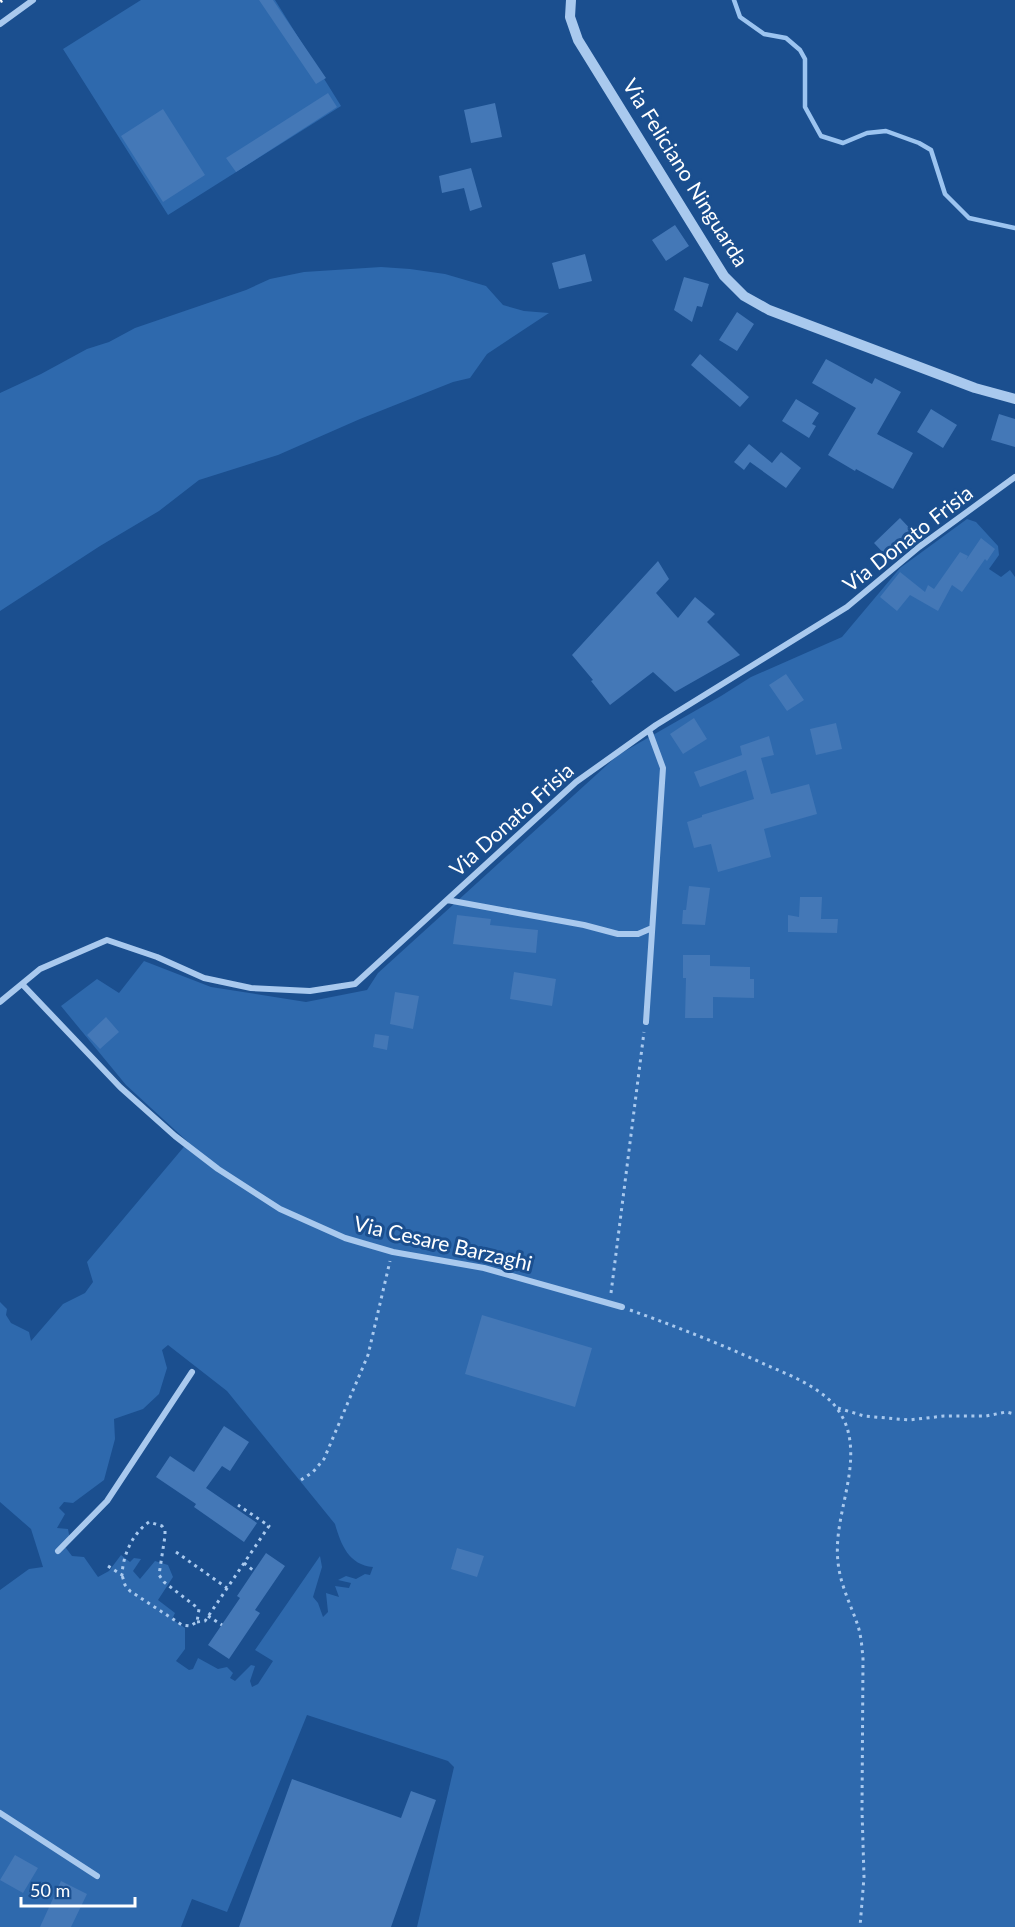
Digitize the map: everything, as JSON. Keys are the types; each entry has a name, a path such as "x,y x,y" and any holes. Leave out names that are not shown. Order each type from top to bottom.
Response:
{"street":[{"path":"0,24 33,0"},
{"name":"Via Feliciano Ninguarda","path":"570,0 570,17 578,40 724,276 744,296 780,315 975,388 1015,399"},
{"name":"Via Donato Frisia","path":"0,1002 40,969 107,940 157,957 204,978 251,988 310,991 355,984 576,782 649,730 847,608 919,547 1015,477"},
{"path":"646,1022 663,768 649,730"},
{"path":"447,900 584,925 618,934 638,934 652,928"},
{"name":"Via Cesare Barzaghi","path":"22,984 120,1087 175,1136 218,1169 280,1209 345,1238 393,1252 484,1268 622,1307"},
{"path":"58,1551 107,1501 192,1372"},
{"path":"0,1813 97,1876"}],"path":[{"path":"610,1304 646,1022"},
{"path":"302,1480 313,1472 324,1459 368,1355 393,1252"},
{"path":"622,1307 710,1339 805,1382 824,1395 836,1407 848,1430 848,1479 837,1542 838,1562 846,1598 860,1634 863,1659 864,1877 861,1927"},
{"path":"836,1407 864,1416 909,1420 945,1416 986,1416 1006,1412 1015,1414"},
{"path":"108,1566 122,1575 130,1591 182,1625 190,1626 205,1621 269,1526 238,1505"},
{"path":"122,1575 126,1553 142,1527 149,1522 162,1526 165,1536 159,1575 164,1582 199,1609 197,1622"},
{"path":"176,1552 227,1588"},
{"path":"244,1563 254,1570"},
{"path":"208,1616 222,1625"}],"shaded area":[{"path":"141,0 275,0 341,106 168,215 63,49"},
{"path":"381,267 445,274 486,286 503,305 524,311 549,313 487,354 470,378 453,382 360,419 278,455 199,480 159,511 0,611 0,393 87,349 109,342 135,328 246,290 270,279 304,272"},
{"path":"967,519 976,522 998,546 999,555 989,569 1001,577 1010,570 1015,577 1015,1927 417,1927 454,1767 448,1761 307,1715 227,1912 192,1899 181,1927 0,1927 0,1590 29,1569 43,1567 31,1529 0,1502 0,1302 7,1309 6,1315 11,1323 29,1332 31,1341 63,1304 85,1293 93,1282 87,1262 188,1142 126,1085 61,1006 97,979 119,993 144,961 211,987 306,1002 367,990 378,973 618,755 751,677 842,637 900,568","holes":["168,1345 227,1391 335,1524 347,1553 358,1562 373,1567 370,1575 365,1574 356,1579 346,1576 338,1580 351,1583 349,1588 335,1586 339,1597 326,1593 328,1612 323,1617 313,1597 322,1567 320,1556 255,1650 273,1661 258,1684 252,1687 250,1681 255,1666 251,1665 235,1681 230,1678 233,1673 227,1667 218,1669 198,1658 193,1669 189,1670 176,1661 185,1649 185,1628 172,1619 175,1613 158,1600 173,1577 168,1565 155,1561 140,1579 133,1571 141,1559 134,1558 130,1562 121,1555 109,1571 98,1577 84,1557 72,1556 63,1544 70,1540 68,1529 57,1528 65,1514 59,1508 64,1502 73,1503 104,1480 115,1439 114,1419 143,1409 159,1394 167,1368 162,1350"]}],"building":[{"path":"259,0 273,0 326,78 316,84"},
{"path":"328,93 337,107 236,172 226,158"},
{"path":"495,103 502,137 471,143 464,110"},
{"path":"163,109 205,175 163,202 121,136"},
{"path":"471,168 482,207 470,211 464,188 442,193 439,176"},
{"path":"675,225 689,246 666,261 652,240"},
{"path":"585,254 592,281 559,289 552,263"},
{"path":"684,277 709,284 702,307 697,306 692,322 674,310"},
{"path":"737,312 754,324 737,351 719,340"},
{"path":"700,354 749,397 740,407 691,365"},
{"path":"826,359 872,384 875,378 901,392 877,434 913,453 893,489 828,455 856,408 812,383"},
{"path":"796,399 819,413 812,424 816,426 809,438 782,421"},
{"path":"931,409 957,425 943,448 917,432"},
{"path":"999,414 1015,419 1015,447 991,440"},
{"path":"749,444 772,463 781,452 801,468 786,488 750,462 744,470 734,462"},
{"path":"900,518 916,535 890,560 874,543"},
{"path":"981,538 995,549 987,561 985,559 962,592 952,585 938,611 910,595 897,611 880,597 900,572 925,592 928,585 934,589 960,552 968,556 966,560"},
{"path":"658,561 669,579 656,593 678,618 695,597 715,614 707,622 740,655 675,692 653,672 610,705 572,655"},
{"path":"786,674 804,700 787,711 769,685"},
{"path":"694,718 707,739 683,754 670,734"},
{"path":"836,723 842,749 816,755 810,729"},
{"path":"769,736 774,755 761,758 771,794 809,784 817,814 764,829 771,857 718,872 711,844 694,848 687,822 754,799 746,770 700,787 694,772 742,755 740,746"},
{"path":"689,886 710,888 705,925 682,924"},
{"path":"800,897 822,897 821,919 838,919 837,933 788,932 788,915 799,917"},
{"path":"457,915 491,919 490,925 538,930 536,953 453,944"},
{"path":"683,955 710,955 710,966 750,967 750,979 754,979 754,998 713,997 713,1018 685,1018 686,978 683,978"},
{"path":"514,972 556,979 552,1006 510,999"},
{"path":"395,992 419,996 413,1029 390,1024"},
{"path":"106,1017 119,1032 100,1049 87,1035"},
{"path":"375,1034 389,1036 387,1050 373,1047"},
{"path":"482,1315 592,1348 575,1407 465,1374"},
{"path":"224,1426 249,1442 230,1471 222,1466 206,1488 257,1523 244,1542 194,1507 196,1504 156,1477 170,1456 194,1472"},
{"path":"457,1548 484,1556 477,1577 451,1569"},
{"path":"266,1553 285,1566 255,1610 260,1613 229,1659 208,1645 240,1598 237,1596"},
{"path":"292,1779 401,1818 411,1791 436,1800 391,1927 239,1927"},
{"path":"15,1855 38,1868 23,1893 0,1880"},
{"path":"61,1881 87,1894 71,1927 40,1927"}],"waterway":[{"path":"734,0 740,17 764,34 786,38 800,50 805,59 805,107 821,136 843,143 867,133 886,131 919,143 931,150 945,194 969,218 1015,228"}]}
